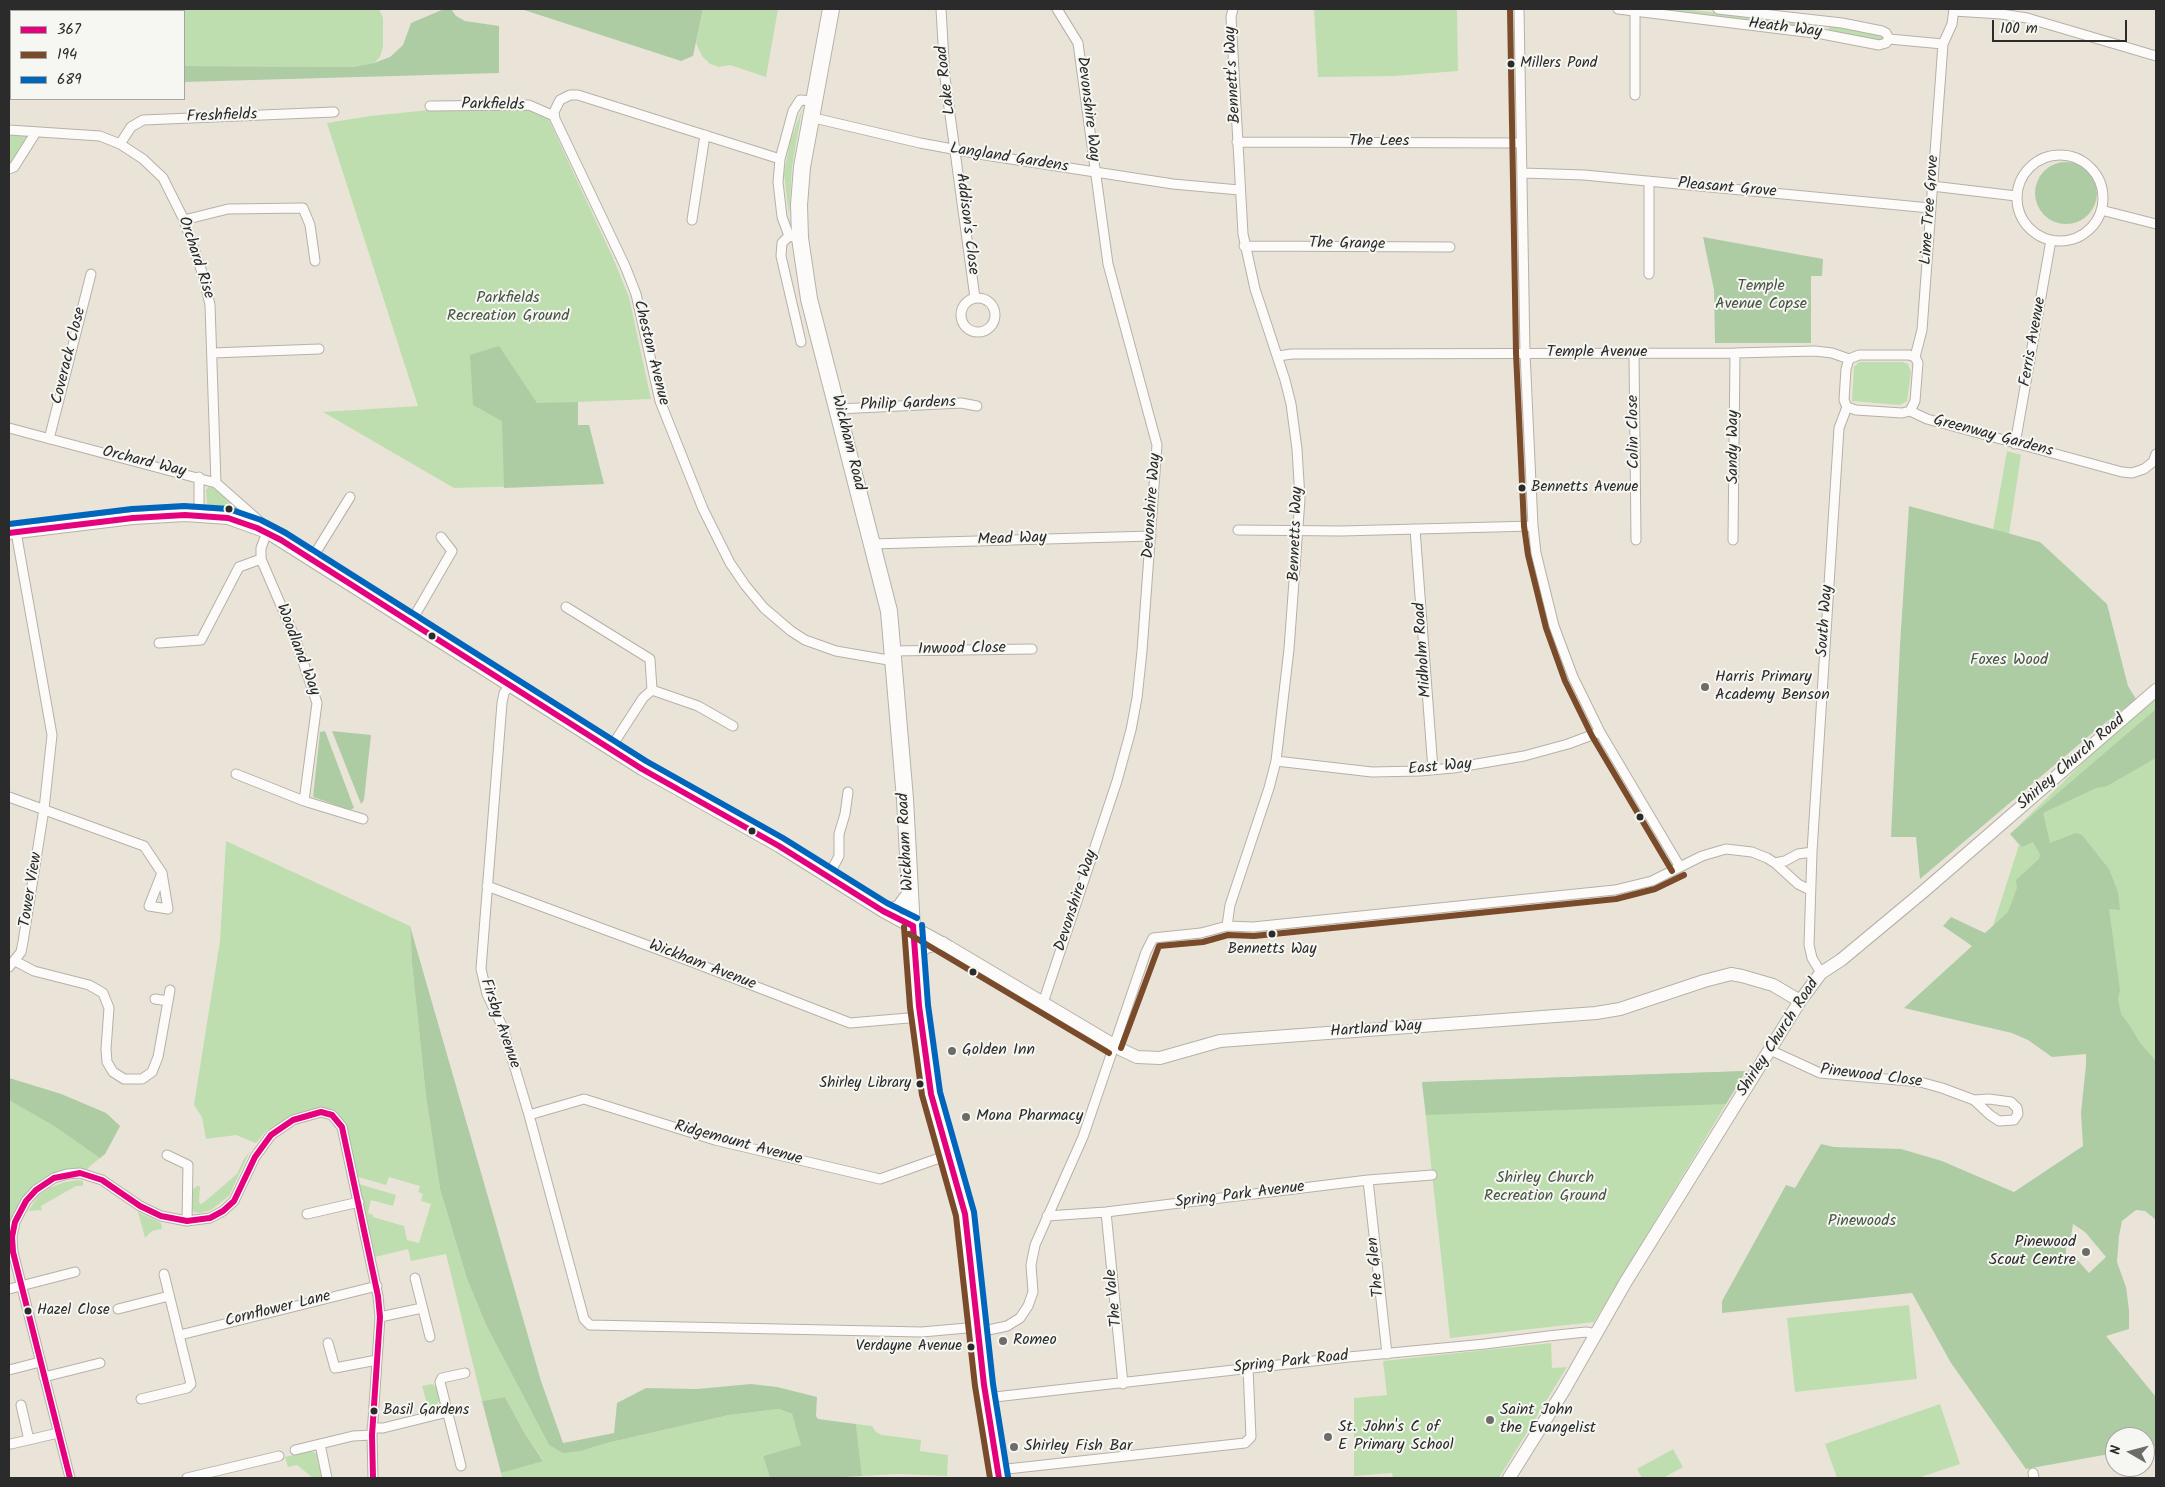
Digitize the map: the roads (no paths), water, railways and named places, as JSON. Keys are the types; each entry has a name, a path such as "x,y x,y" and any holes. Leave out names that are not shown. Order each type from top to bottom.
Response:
{"highway":[{"name":"Wickham Road","path":"832,9 811,109 801,176 795,237 809,299 888,602 894,656 920,1017 933,1102 961,1194 965,1214 986,1398 999,1474"}],"street":[{"name":"Lake Road","path":"941,9 945,78 956,150"},
{"name":"Devonshire Way","path":"1043,1003 1117,781 1131,730 1139,682 1157,440 1108,264 1078,43 1057,9"},
{"name":"Bennett's Way","path":"1234,9 1230,18 1237,142"},
{"path":"1519,9 1525,353 1533,526 1543,587 1559,643 1573,677 1600,732 1680,867"},
{"name":"Heath Way","path":"1618,9 1822,34 1879,45 1886,43 1889,39"},
{"name":"Heath Way","path":"1718,9 1824,21 1882,31 1886,33 1889,39"},
{"path":"1635,10 1635,95"},
{"path":"1954,10 2028,18 2156,56"},
{"name":"Lime Tree Grove","path":"1910,411 1915,401 1918,363 1915,357 1922,330 1943,44 1952,24 1954,10"},
{"path":"1822,34 1824,21"},
{"name":"Heath Way","path":"1889,39 1943,44"},
{"path":"554,116 555,107 560,100 575,95 705,134 780,159"},
{"name":"Wickham Road","path":"801,342 781,256 782,243 795,237 782,217 780,159 793,111 800,100 811,109"},
{"name":"Parkfields","path":"430,106 529,105 554,116"},
{"name":"Langland Gardens","path":"811,109 956,150 1095,173 1173,184 1239,190"},
{"name":"Freshfields","path":"120,144 131,127 143,120 334,112"},
{"name":"Cheston Avenue","path":"554,116 625,266 636,294 660,400 703,509 730,563 764,608 791,631 805,640 836,651 894,656"},
{"name":"Orchard Rise","path":"9,130 100,136 120,144 143,158 163,178 184,220 199,262 210,305 216,483"},
{"path":"9,170 14,167 36,132"},
{"path":"692,220 705,134"},
{"name":"The Lees","path":"1237,142 1521,143"},
{"name":"Bennetts Way","path":"1227,926 1230,905 1276,762 1285,696 1299,531 1298,449 1291,404 1278,356 1255,290 1244,246 1237,142"},
{"name":"Addison's Close","path":"956,150 975,298"},
{"path":"2066,155 2083,161 2096,174 2103,191 2102,210 2092,226 2076,238 2064,241 2051,240 2035,234 2019,214 2016,196 2021,179 2032,164 2048,156 2066,155"},
{"name":"Pleasant Grove","path":"1523,173 1571,174 1930,208"},
{"path":"1649,182 1649,274"},
{"path":"1932,186 2016,196"},
{"path":"184,220 228,209 303,208 310,225 315,261"},
{"path":"2102,210 2156,224"},
{"name":"Ferris Avenue","path":"2015,444 2051,240"},
{"name":"The Grange","path":"1244,246 1450,247"},
{"name":"Coverack Close","path":"49,439 91,274"},
{"path":"212,352 319,349"},
{"name":"Temple Avenue","path":"1278,356 1288,354 1824,352 1849,359 1859,355 1907,355 1915,357"},
{"name":"Colin Close","path":"1634,353 1636,540"},
{"name":"Sandy Way","path":"1733,540 1735,353"},
{"name":"South Way","path":"1821,973 1812,958 1809,946 1810,890 1839,428 1847,408 1844,400 1846,369 1849,359"},
{"name":"Philip Gardens","path":"838,409 961,403 977,406"},
{"name":"Greenway Gardens","path":"1847,408 1902,413 1910,411 1927,419 2122,472 2139,471 2149,465 2156,454"},
{"name":"Orchard Way","path":"9,428 216,483 258,520 262,530"},
{"path":"199,478 199,515"},
{"path":"311,560 350,497"},
{"name":"Hartland Way","path":"13,533 133,518 199,515 228,518 262,530 610,749 779,846 883,911 943,943 1113,1045 1138,1056 1160,1058 1220,1041 1591,1013 1620,1009 1695,983 1731,974 1773,985 1800,1001"},
{"path":"1238,530 1299,531 1533,526"},
{"name":"Midholm Road","path":"1415,529 1433,770"},
{"path":"159,642 202,640 239,567 261,559 262,530"},
{"name":"Tower View","path":"12,964 20,952 23,942 44,809 52,735 13,533"},
{"name":"Mead Way","path":"872,544 1151,536"},
{"path":"411,622 452,551 441,537"},
{"name":"Woodland Way","path":"261,559 295,638 317,703 304,801"},
{"path":"566,608 650,659 652,690"},
{"name":"Inwood Close","path":"894,656 1032,649"},
{"name":"Firsby Avenue","path":"509,686 504,693 502,703 481,969 487,994 503,1028 529,1115 584,1318 590,1325 922,1332 978,1329"},
{"path":"652,690 698,706 732,726"},
{"path":"610,749 643,698 652,690"},
{"name":"Shirley Church Road","path":"1509,1478 1625,1283 1800,1001 1821,973 1841,960 1924,891 2156,690"},
{"name":"East Way","path":"1276,762 1372,772 1433,770 1490,763 1524,756 1568,744 1600,732"},
{"path":"236,774 304,801 363,819"},
{"path":"828,877 839,856 839,834 845,814 848,792"},
{"path":"9,797 144,846 162,873"},
{"path":"978,1329 1007,1326 1024,1312 1033,1292 1032,1252 1083,1137 1113,1045 1151,940 1157,937 1201,933 1227,926 1253,927 1615,890 1652,881 1710,853 1726,849 1752,852 1775,862 1798,884 1810,890"},
{"path":"1775,862 1785,861 1798,854 1812,852"},
{"name":"Wickham Avenue","path":"487,886 850,1023 920,1017"},
{"path":"883,911 899,906 910,891"},
{"path":"915,966 920,952 926,947 943,943"},
{"path":"12,964 89,985 103,993 109,1008 107,1062 113,1072 124,1079 142,1079 152,1072 158,1057 170,990"},
{"path":"155,999 168,1001"},
{"name":"Pinewood Close","path":"1770,1050 1820,1073 1920,1082 1974,1100"},
{"name":"Ridgemount Avenue","path":"529,1115 584,1099 715,1140 880,1179 948,1155"},
{"path":"70,1478 12,1245 15,1222 21,1208 30,1195 42,1185 54,1178 72,1173 89,1175 110,1185 153,1213 168,1218 187,1221 210,1218 230,1206 238,1195 252,1163 265,1142 285,1124 314,1113 332,1115 341,1126 377,1286 380,1317 372,1432 373,1478"},
{"path":"168,1155 188,1165 187,1221"},
{"name":"Spring Park Avenue","path":"1047,1216 1106,1212 1368,1180 1432,1175"},
{"name":"The Glen","path":"1368,1180 1386,1354"},
{"path":"307,1214 358,1202"},
{"name":"The Vale","path":"1106,1212 1123,1384"},
{"path":"9,1290 75,1272"},
{"path":"141,1399 187,1388 191,1385 164,1274"},
{"path":"415,1278 430,1337"},
{"name":"Cornflower Lane","path":"180,1335 377,1286"},
{"path":"118,1309 170,1296"},
{"path":"380,1317 422,1308"},
{"name":"Spring Park Road","path":"986,1398 1586,1332 1596,1334"},
{"path":"328,1343 335,1368 377,1360"},
{"path":"9,1370 40,1362"},
{"path":"44,1377 100,1363"},
{"path":"999,1474 1246,1443 1250,1441 1252,1434 1248,1368"},
{"path":"461,1466 441,1380 464,1373"},
{"path":"21,1405 29,1440"},
{"path":"295,1450 448,1412"},
{"path":"11,1444 58,1433"},
{"path":"320,1444 327,1478"},
{"path":"188,1478 279,1456"}],"place":[{"name":"Millers Pond","path":"1511,64"},
{"name":"Bennetts Avenue","path":"1522,488"},
{"name":"Harris Primary Academy Benson","path":"1705,687"},
{"name":"Bennetts Way","path":"1272,934"},
{"name":"Golden Inn","path":"952,1051"},
{"name":"Shirley Library","path":"920,1084"},
{"name":"Mona Pharmacy","path":"966,1117"},
{"name":"Pinewood Scout Centre","path":"2086,1252"},
{"name":"Hazel Close","path":"28,1311"},
{"name":"Romeo","path":"1003,1341"},
{"name":"Verdayne Avenue","path":"971,1347"},
{"name":"Basil Gardens","path":"374,1411"},
{"name":"Saint John the Evangelist","path":"1490,1420"},
{"name":"St. John's C of E Primary School","path":"1328,1437"},
{"name":"Shirley Fish Bar","path":"1014,1447"}],"park label":[{"name":"Temple Avenue Copse","path":"1761,296"},
{"name":"Parkfields Recreation Ground","path":"508,308"},
{"name":"Foxes Wood","path":"2009,661"},
{"name":"Shirley Church Recreation Ground","path":"1545,1188"},
{"name":"Pinewoods","path":"1862,1222"}]}
